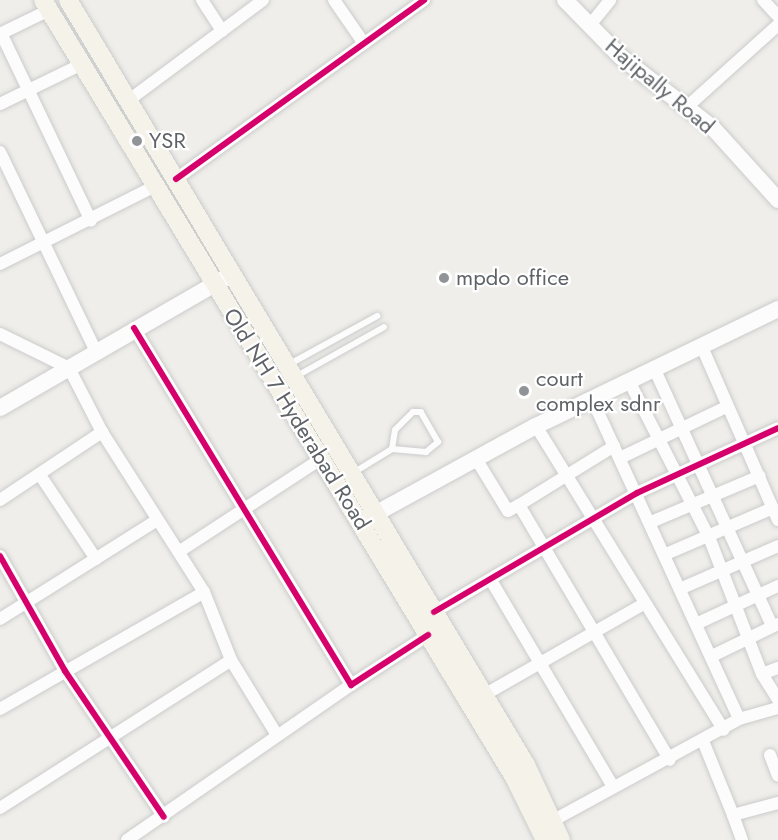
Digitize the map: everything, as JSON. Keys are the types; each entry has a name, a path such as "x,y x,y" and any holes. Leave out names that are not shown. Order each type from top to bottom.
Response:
{"main road":[{"name":"Old NH 7 Hyderabad Road","path":"68,0 233,274 350,475 367,518 428,635 514,777 545,840"},
{"name":"Hajipally Road","path":"565,0 621,57 688,106 778,200"},
{"name":"Old NH 7 Hyderabad Road","path":"46,5 322,458 434,612 484,695 554,820 561,840"},
{"path":"0,408 69,368 95,349 233,274"},
{"path":"367,518 536,426 778,309"}],"street":[{"path":"202,0 222,31"},
{"path":"129,100 263,0"},
{"path":"334,0 363,42"},
{"path":"176,180 363,42 424,0"},
{"path":"590,25 610,0"},
{"path":"763,0 778,16"},
{"path":"46,5 1,33 91,221"},
{"path":"688,106 778,25"},
{"path":"0,104 82,64"},
{"path":"0,152 46,243 95,349"},
{"path":"0,264 91,221 155,186"},
{"path":"134,328 351,685"},
{"path":"0,334 69,368 102,432 157,520 180,551 204,592 231,660 277,735"},
{"path":"702,347 778,520"},
{"path":"654,368 758,595 775,625 712,656"},
{"path":"628,381 687,504 709,537 719,571 762,674 778,700"},
{"path":"592,399 682,588 739,719"},
{"path":"620,458 726,406"},
{"path":"536,426 724,730"},
{"path":"434,612 492,582 637,493 778,428"},
{"path":"0,500 102,432"},
{"path":"476,457 508,511 614,446"},
{"path":"180,551 322,458"},
{"path":"40,475 96,559"},
{"path":"651,522 687,504 760,476"},
{"path":"519,505 544,551 597,633 670,760"},
{"path":"666,554 709,537 726,525 773,508"},
{"path":"0,620 157,520"},
{"path":"682,588 778,546"},
{"path":"0,556 65,670 164,817"},
{"path":"492,582 612,785"},
{"path":"696,624 778,586"},
{"path":"0,709 204,592"},
{"path":"484,695 597,633 645,603"},
{"path":"128,840 164,817 277,735 428,635"},
{"path":"0,808 231,660"},
{"path":"762,674 778,668"},
{"path":"554,820 612,785 670,760 739,719 778,708"},
{"path":"703,741 742,840"},
{"path":"770,755 778,776"},
{"path":"733,815 778,803"}],"lane":[{"path":"289,372 377,316"},
{"path":"289,372 384,327"},
{"path":"350,475 392,449 426,452 438,442 421,412 413,412 395,430 392,449"}],"cycle path":[{"path":"176,179 424,0"},
{"path":"134,328 351,685 428,635"},
{"path":"434,612 637,493 778,428"},
{"path":"0,556 65,671 164,817"}],"place":[{"name":"YSR","path":"137,141"},
{"name":"mpdo office","path":"444,278"},
{"name":"court complex sdnr","path":"524,391"}]}
